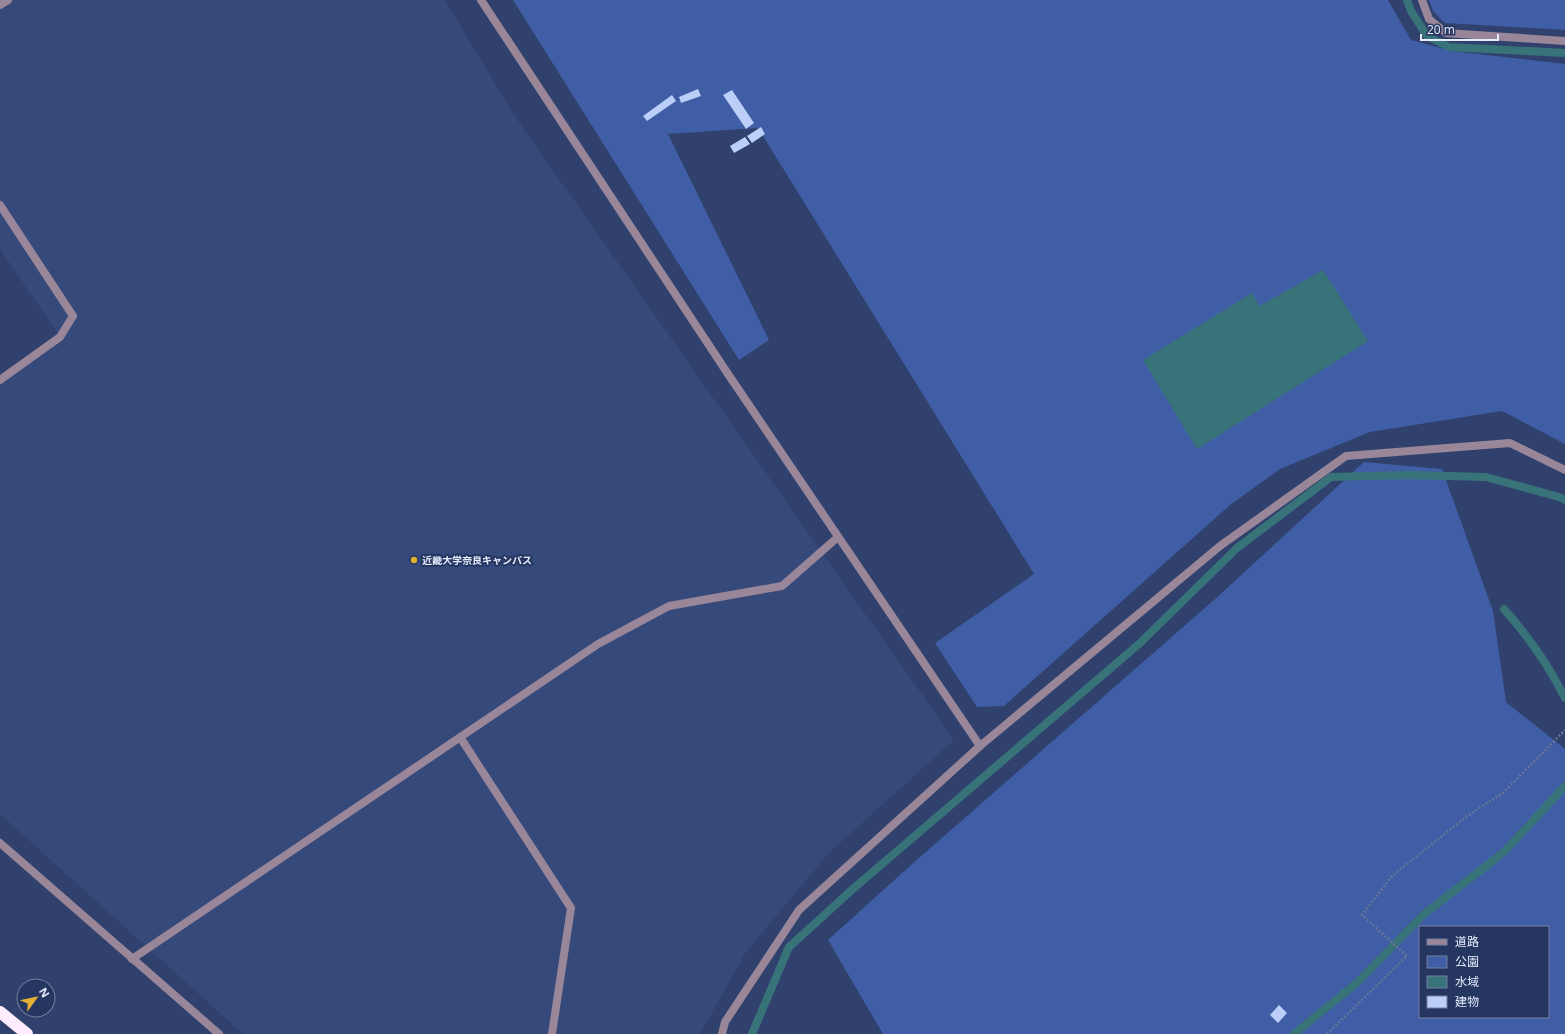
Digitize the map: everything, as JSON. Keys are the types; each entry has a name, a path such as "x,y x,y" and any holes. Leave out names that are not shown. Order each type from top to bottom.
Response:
{"highway":[{"path":"0,1012 27,1034"}],"street":[{"path":"0,5 8,0"},
{"path":"481,0 728,374 980,746"},
{"path":"1422,0 1429,19 1446,33 1565,41"},
{"path":"0,205 73,316 60,337 0,380"},
{"path":"722,1034 725,1022 799,910 980,746 1220,546 1346,456 1510,443 1565,470"},
{"path":"132,958 598,644 669,606 782,586 838,537"},
{"path":"460,736 571,908 552,1034"},
{"path":"0,843 219,1034"}],"path":[{"path":"1327,1034 1407,956 1362,915 1392,876 1467,816 1503,793 1565,730"}],"shaded area":[{"name":"近畿大学奈良キャンパス","path":"0,0 445,0 514,115 954,740 830,852 746,952 700,1034 243,1034 0,814 0,380 60,337 0,249"}],"green space":[{"path":"513,0 1388,0 1411,40 1452,51 1565,64 1565,444 1502,411 1370,432 1280,469 1230,505 1004,706 977,707 935,643 1034,574 758,128 668,134 769,340 739,360"},
{"path":"1429,0 1565,0 1565,30 1445,23 1433,11"},
{"path":"1364,462 1442,469 1493,611 1506,702 1565,749 1565,1034 883,1034 828,940 911,865 1214,600"}],"water":[{"path":"1323,270 1368,341 1197,449 1143,360 1252,293 1260,306"}],"building":[{"path":"698,89 701,96 681,103 679,97"},
{"path":"732,90 754,123 746,129 723,95"},
{"path":"672,95 676,101 647,121 643,116"},
{"path":"761,127 765,134 752,143 747,136"},
{"path":"745,137 750,144 734,153 730,146"},
{"path":"1279,1005 1287,1013 1278,1023 1270,1015"}],"waterway":[{"path":"1407,0 1411,11 1427,36 1449,47 1565,53"},
{"path":"752,1034 789,947 854,888 1139,644 1237,548 1331,477 1409,475 1486,477 1559,497 1565,500"},
{"path":"1504,609 1538,652 1565,698"},
{"path":"1294,1034 1359,981 1423,915 1504,852 1565,786"}],"place":[{"name":"近畿大学奈良キャンパス","path":"414,560"}]}
